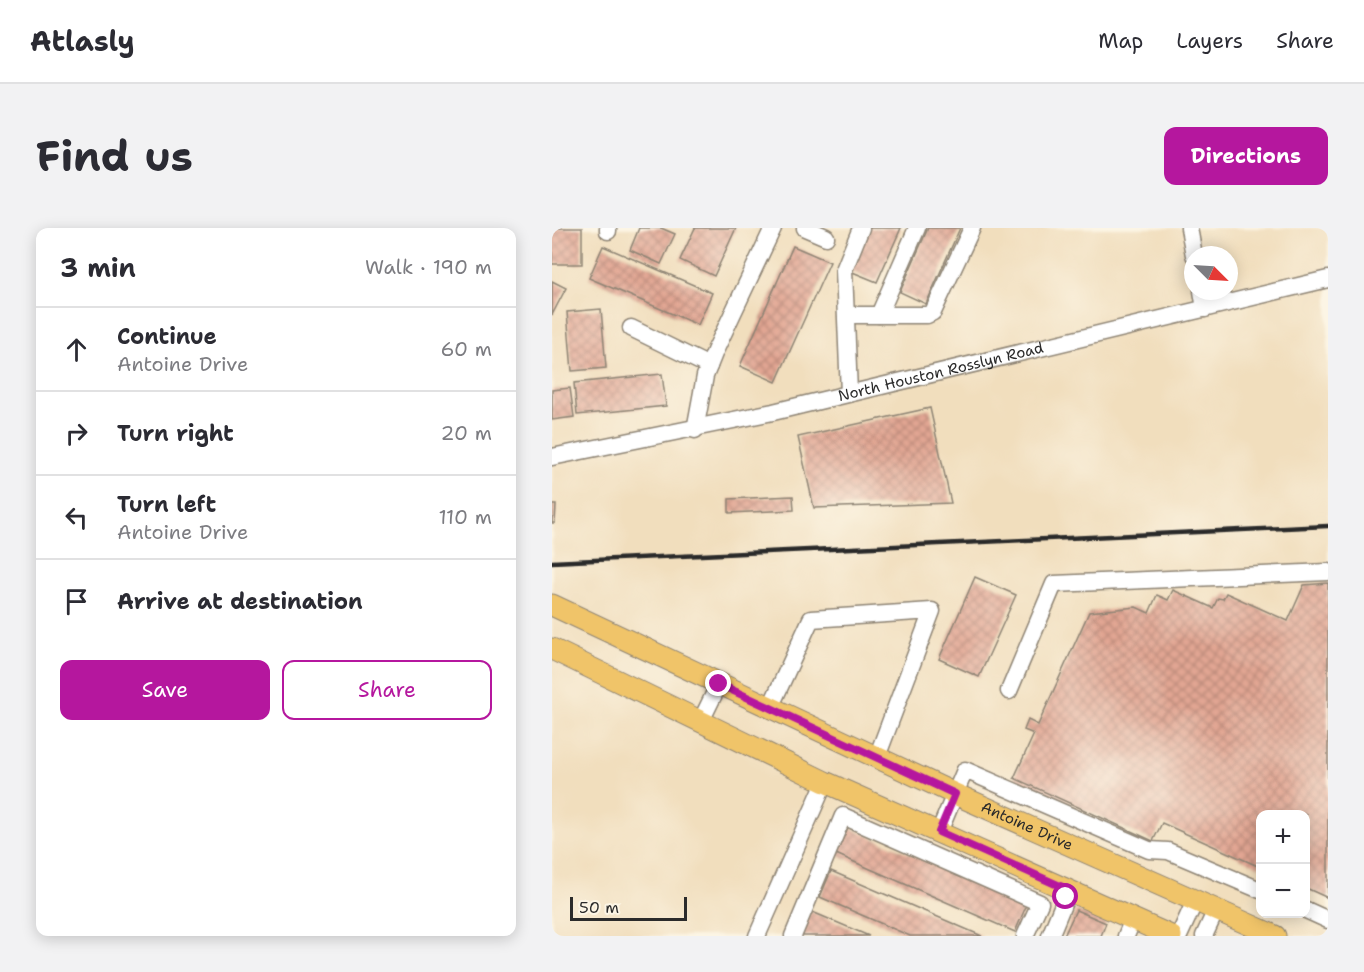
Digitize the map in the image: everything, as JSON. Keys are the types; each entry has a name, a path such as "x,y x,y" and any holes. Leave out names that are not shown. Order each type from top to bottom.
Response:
{"main road":[{"name":"Antoine Drive","path":"552,605 955,794 1275,936"},
{"path":"552,649 825,782 1069,890 1130,928 1171,936"}],"street":[{"path":"695,430 709,366 773,228"},
{"path":"805,228 826,237"},
{"path":"849,393 844,270 861,228"},
{"path":"879,315 917,228"},
{"path":"847,315 927,315 933,312 972,228"},
{"path":"1189,228 1192,246"},
{"name":"North Houston Rosslyn Road","path":"552,457 695,430 1328,279"},
{"path":"1204,300 1205,309"},
{"path":"631,328 709,366"},
{"path":"1009,691 1054,584 1328,572"},
{"path":"770,708 811,619 932,611 877,757"},
{"path":"701,721 719,684"},
{"path":"939,832 965,770 1149,850 1168,851 1256,888"},
{"path":"757,936 825,782"},
{"path":"793,936 843,816 1040,903 1025,936"},
{"path":"1050,936 1069,890"},
{"path":"1179,936 1195,901"},
{"path":"1204,936 1216,910"},
{"path":"1310,912 1328,920"}],"building":[{"path":"552,228 582,228 582,264 552,264"},
{"path":"639,228 661,228 675,234 661,264 630,250"},
{"path":"695,228 736,228 714,276 680,260"},
{"path":"869,228 901,228 877,282 850,271"},
{"path":"928,228 960,228 926,304 900,292"},
{"path":"603,246 712,293 698,325 589,278"},
{"path":"793,246 830,262 776,382 740,366"},
{"path":"552,281 566,288 552,315"},
{"path":"601,309 606,368 572,371 567,312"},
{"path":"662,374 666,406 577,415 574,383"},
{"path":"570,388 574,417 552,420 552,390"},
{"path":"930,408 951,503 814,508 798,437"},
{"path":"793,496 794,510 729,513 729,499"},
{"path":"552,505 556,505 555,523 552,523"},
{"path":"975,577 1016,595 979,677 939,659"},
{"path":"1328,583 1328,898 1310,890 1310,810 1256,810 1256,865 1162,823 1153,841 1014,778 1034,734 1024,730 1028,720 1038,725 1089,612 1136,607 1149,613 1157,595 1168,600 1173,590 1213,608 1218,598 1223,599 1226,593 1288,621 1304,585"},
{"path":"848,827 1027,904 1015,932 836,854"},
{"path":"831,871 982,936 910,936 820,897"},
{"path":"1076,910 1106,923 1101,936 1064,936"},
{"path":"810,911 869,936 800,936"}],"railway":[{"path":"552,562 1328,526"}],"route":[{"path":"719,684 955,794 939,832 1069,890 1066,897"}]}
